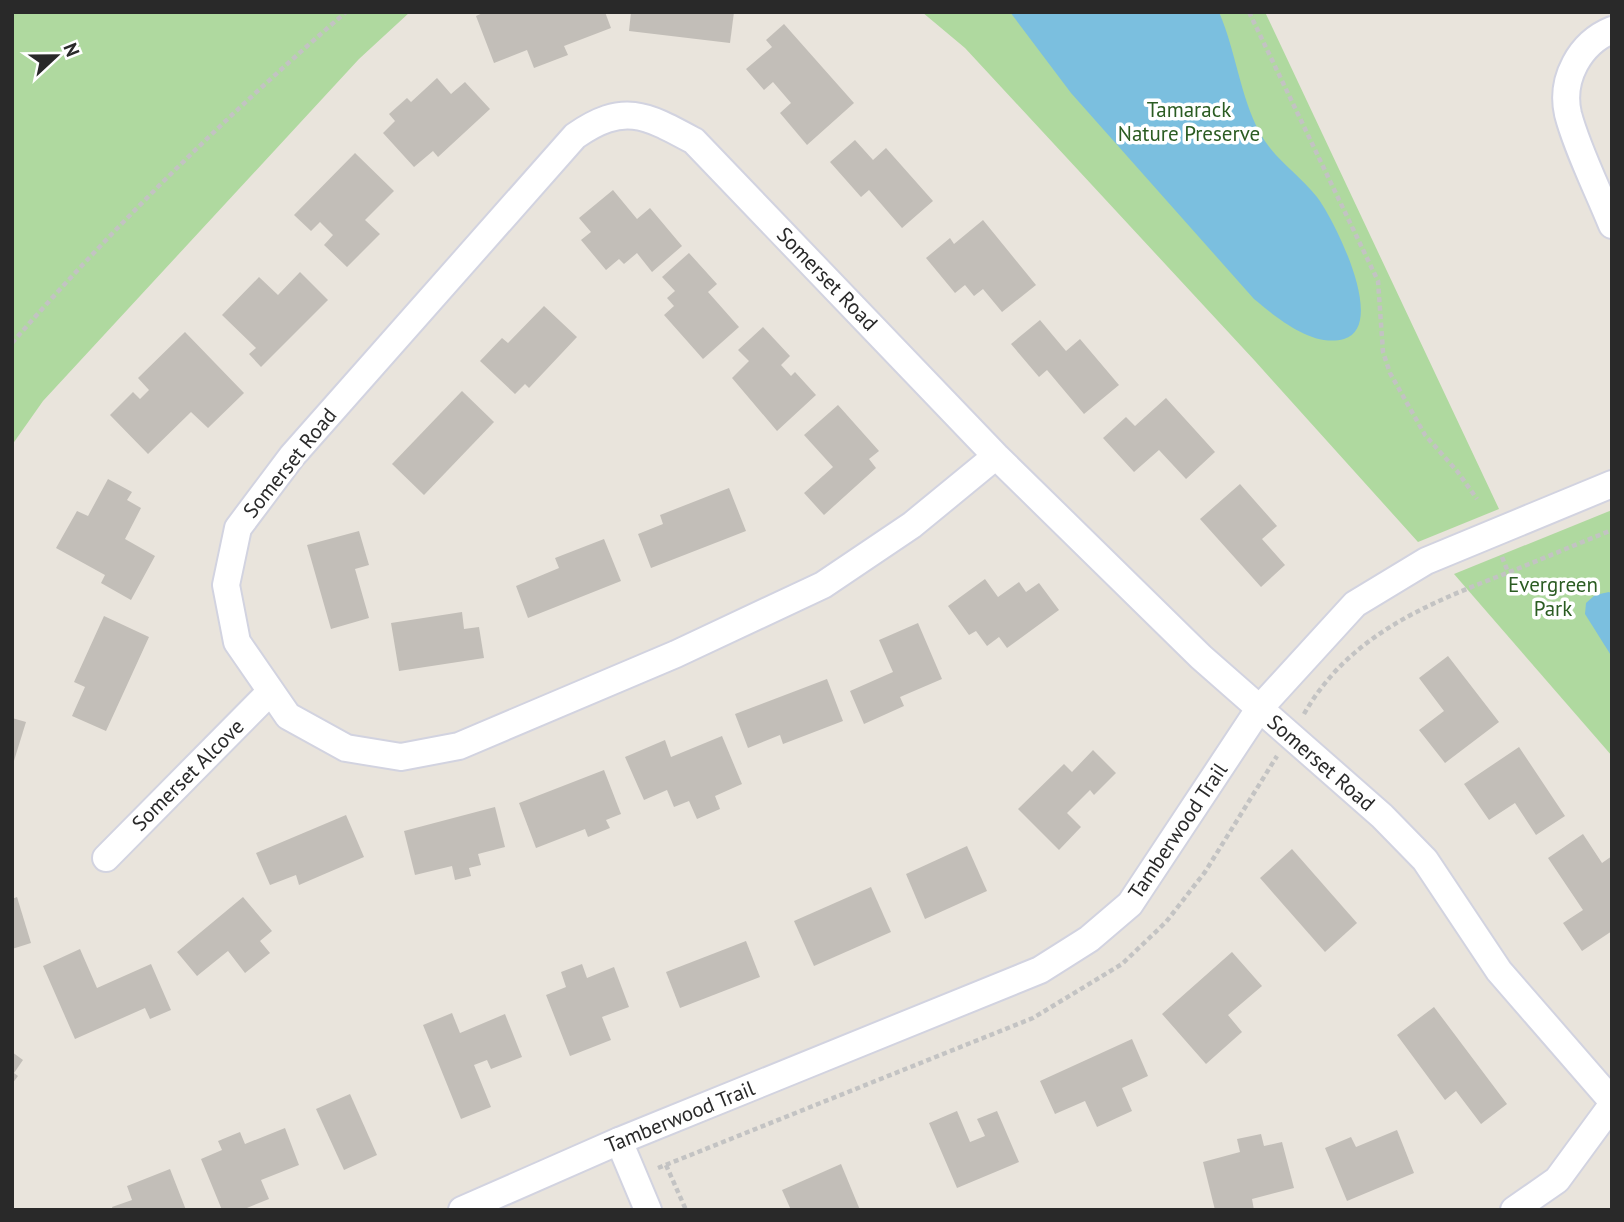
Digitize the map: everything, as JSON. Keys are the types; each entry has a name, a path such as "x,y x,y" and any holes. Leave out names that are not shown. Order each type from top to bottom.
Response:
{"street":[{"path":"1612,30 1579,54 1570,76 1568,112 1612,225"},
{"name":"Somerset Road","path":"996,456 912,525 823,585 676,654 459,746 401,757 346,748 288,716 237,642 226,585 238,528 292,456 575,136 596,121 622,114 647,116 694,141 996,456 1259,709 1382,816 1424,860 1499,971 1612,1103"},
{"name":"Tamberwood Trail","path":"462,1210 619,1141 1040,970 1088,939 1130,904 1259,709 1355,604 1426,561 1612,484"},
{"name":"Somerset Alcove","path":"106,858 270,692"},
{"path":"1514,1210 1557,1180 1612,1103"},
{"path":"619,1141 648,1210"}],"path":[{"path":"12,343 103,240 207,135 346,12"},
{"path":"1250,12 1377,281 1384,352 1390,373 1425,435 1466,482 1477,499"},
{"path":"1304,714 1318,690 1345,660 1386,627 1442,597 1612,530"},
{"path":"666,1165 686,1210"}],"green space":[{"path":"12,12 410,12 359,59 43,401 12,445"},
{"name":"Tamarack Nature Preserve","path":"922,12 1265,12 1499,509 1418,542 1255,361 965,48"},
{"name":"Evergreen Park","path":"1612,510 1612,756 1454,574"}],"water":[{"path":"1010,12 1219,12 1253,119 1260,133 1272,151 1317,197 1345,248 1359,294 1361,314 1356,330 1344,339 1320,339 1295,329 1254,299 1071,93"},
{"path":"1609,592 1612,594 1612,657 1585,614 1586,603 1595,595"}],"building":[{"path":"485,12 605,12 611,28 564,46 568,55 534,68 527,50 494,63 476,16"},
{"path":"631,12 734,12 730,43 629,31"},
{"path":"784,24 854,103 807,145 780,113 791,103 773,82 764,90 746,69 772,47 766,40"},
{"path":"437,78 451,94 465,82 490,109 438,157 433,151 414,167 383,133 395,121 389,114 407,98 411,102"},
{"path":"855,140 873,160 886,148 933,201 902,228 869,190 861,197 830,162"},
{"path":"355,153 394,191 365,220 380,234 347,267 324,245 333,235 320,222 311,231 294,215"},
{"path":"613,190 637,219 650,208 682,246 652,272 637,253 624,264 619,259 606,270 581,240 591,232 579,218"},
{"path":"983,220 1036,285 1002,312 983,289 974,296 965,285 955,293 926,258 950,238 954,244"},
{"path":"689,253 717,284 708,292 739,327 703,359 664,315 674,306 667,298 675,291 662,277"},
{"path":"300,272 328,300 261,367 249,354 256,348 222,315 259,277 278,295"},
{"path":"544,306 577,337 529,388 525,384 515,394 480,361 502,338 508,343"},
{"path":"1040,320 1066,351 1080,339 1119,385 1084,414 1047,370 1039,377 1011,344"},
{"path":"763,327 790,356 781,365 791,376 795,372 816,395 777,431 732,378 749,361 738,350"},
{"path":"185,332 244,393 208,428 191,412 148,454 110,415 133,392 140,399 149,390 138,378"},
{"path":"462,391 494,422 424,495 392,464"},
{"path":"1166,398 1215,452 1186,479 1159,450 1134,472 1103,438 1126,417 1135,426"},
{"path":"838,405 879,451 869,459 876,468 824,515 804,493 833,467 804,435"},
{"path":"108,479 132,492 127,500 141,508 125,539 155,556 131,600 101,583 105,575 56,548 77,511 88,516"},
{"path":"1240,484 1277,526 1262,539 1285,565 1261,587 1200,519"},
{"path":"729,488 746,531 651,568 638,534 663,524 660,515"},
{"path":"359,531 369,565 355,569 369,618 331,629 307,545"},
{"path":"604,539 621,581 528,618 516,586 559,568 555,558"},
{"path":"985,579 998,597 1019,582 1026,592 1039,583 1059,610 1007,648 999,637 987,646 976,631 969,635 948,606"},
{"path":"462,612 464,629 479,627 484,658 399,671 391,623"},
{"path":"104,616 149,637 106,731 72,716 85,687 74,682"},
{"path":"918,623 942,679 900,697 904,706 864,724 850,691 893,672 879,640"},
{"path":"1448,656 1499,722 1445,763 1419,730 1444,711 1419,678"},
{"path":"827,679 843,721 783,744 780,735 748,748 735,714"},
{"path":"12,718 26,722 13,764 12,764"},
{"path":"722,736 742,784 715,796 720,809 697,819 689,801 674,807 667,790 644,800 625,757 665,740 671,757"},
{"path":"1519,747 1565,816 1536,835 1515,803 1489,820 1464,784"},
{"path":"1093,750 1116,773 1094,795 1090,790 1067,813 1081,827 1059,850 1018,809 1064,764 1072,772"},
{"path":"604,770 621,814 606,820 610,828 588,837 585,829 536,848 519,803"},
{"path":"495,807 505,847 478,854 481,865 469,868 471,876 455,880 452,866 415,875 404,831"},
{"path":"346,815 364,857 299,885 296,875 270,885 256,853"},
{"path":"1583,834 1602,863 1612,856 1612,931 1582,951 1563,923 1583,910 1548,858"},
{"path":"967,846 987,891 925,919 906,874"},
{"path":"1292,849 1357,923 1325,952 1260,878"},
{"path":"871,887 891,932 814,966 794,921"},
{"path":"17,897 31,943 12,949 12,899"},
{"path":"243,897 272,931 260,941 270,953 245,973 228,951 197,976 177,952"},
{"path":"746,941 760,977 680,1008 666,972"},
{"path":"80,949 97,988 151,964 171,1010 150,1019 145,1008 75,1039 43,966"},
{"path":"1232,952 1262,986 1228,1015 1242,1032 1206,1064 1162,1014"},
{"path":"582,964 587,978 614,967 629,1007 602,1017 611,1040 570,1056 546,995 566,987 561,972"},
{"path":"1434,1007 1507,1104 1481,1124 1456,1091 1445,1100 1397,1035"},
{"path":"452,1013 460,1033 505,1014 522,1057 491,1069 487,1060 474,1065 491,1107 461,1119 423,1025"},
{"path":"1132,1039 1148,1076 1122,1088 1132,1111 1097,1127 1085,1101 1055,1114 1040,1081"},
{"path":"12,1052 23,1060 14,1073 18,1076 12,1084"},
{"path":"350,1094 377,1155 344,1170 316,1109"},
{"path":"957,1111 970,1142 985,1136 977,1119 997,1111 1019,1162 957,1188 929,1123"},
{"path":"285,1128 299,1165 261,1180 269,1199 242,1210 222,1210 201,1159 222,1150 218,1141 240,1132 245,1144"},
{"path":"1397,1130 1414,1173 1347,1201 1325,1148 1351,1137 1356,1147"},
{"path":"1261,1134 1264,1146 1282,1142 1294,1188 1252,1199 1254,1210 1215,1210 1203,1162 1240,1152 1237,1139"},
{"path":"841,1164 860,1210 791,1210 782,1190"},
{"path":"170,1169 186,1210 113,1210 112,1207 132,1200 127,1186"}]}
